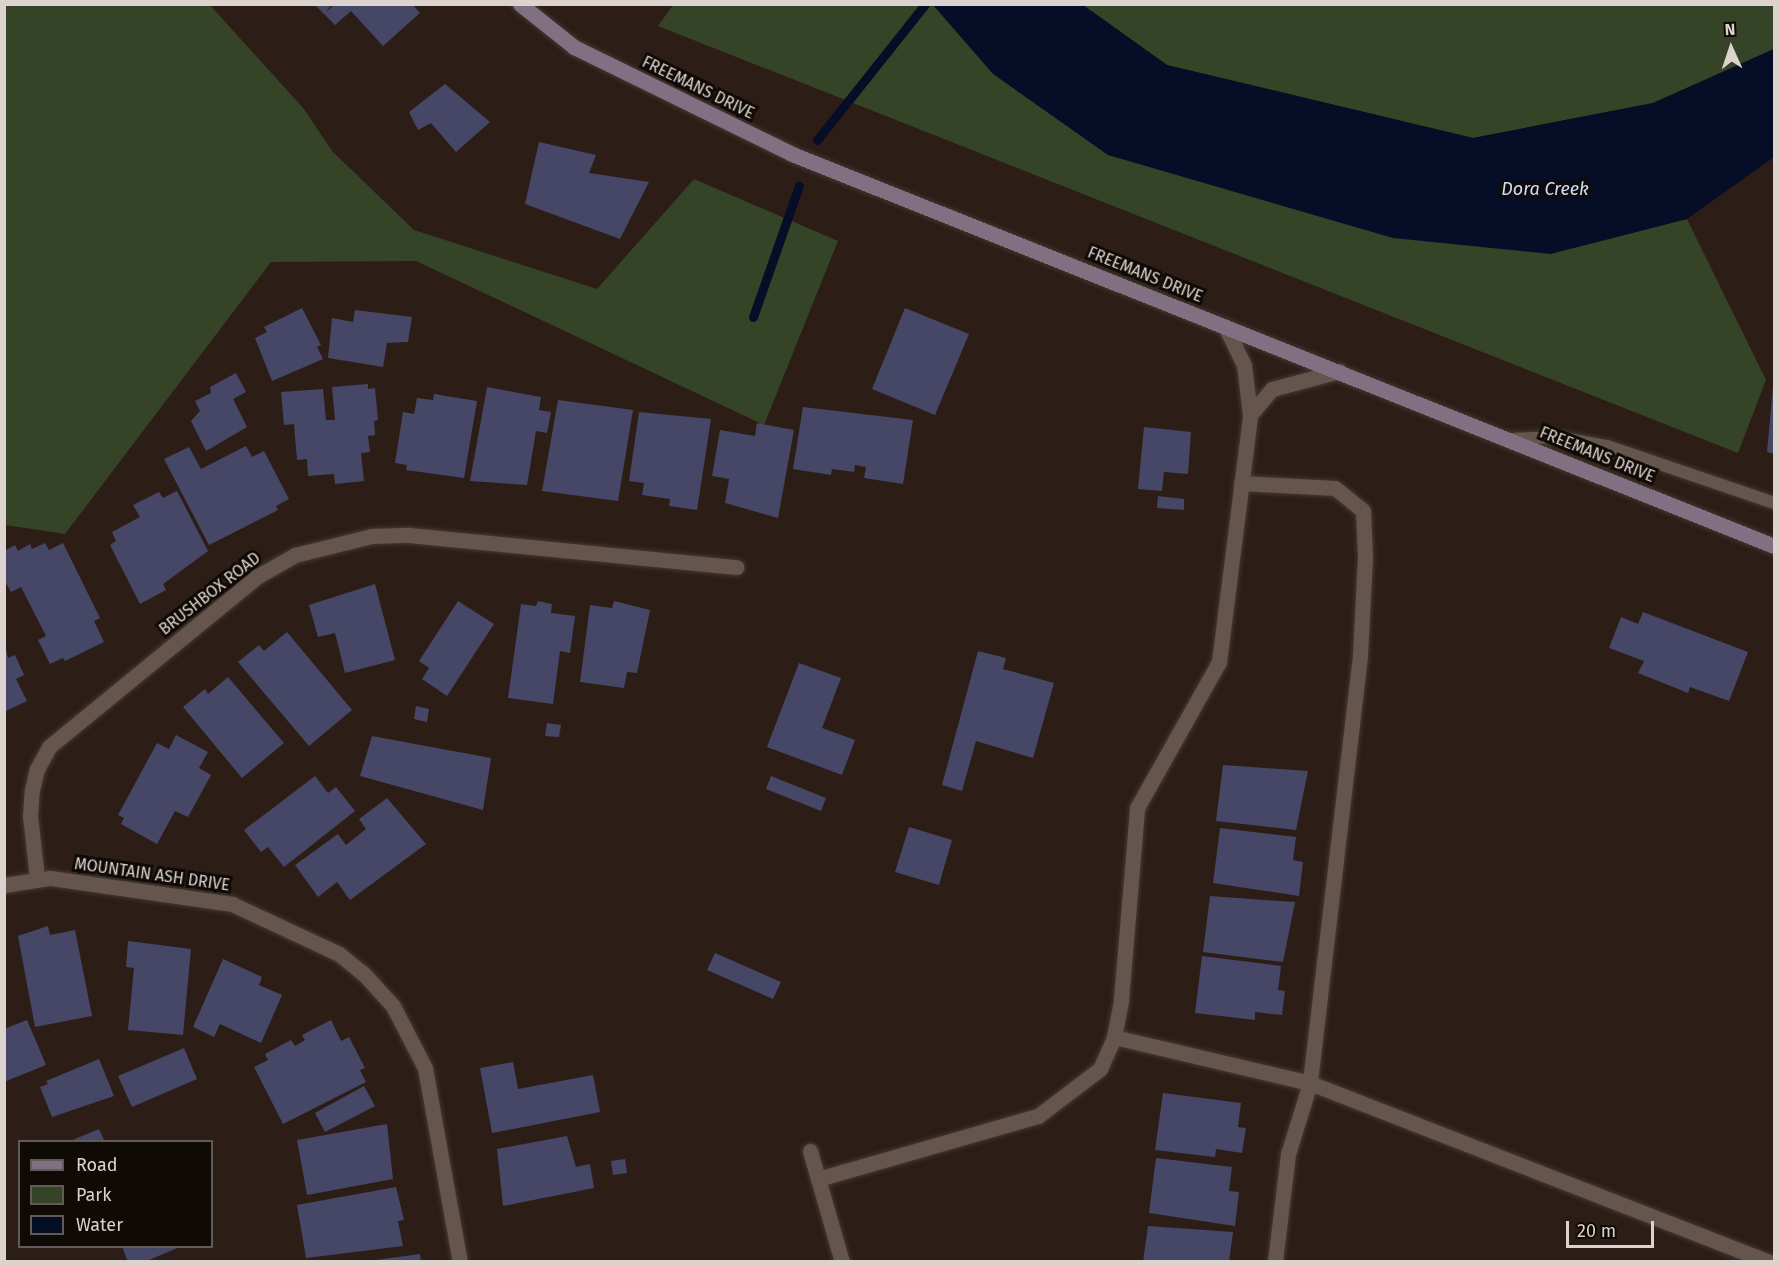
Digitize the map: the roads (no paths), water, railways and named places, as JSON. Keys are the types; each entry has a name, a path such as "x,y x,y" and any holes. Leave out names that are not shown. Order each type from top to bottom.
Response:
{"main road":[{"name":"FREEMANS DRIVE","path":"520,4 574,47 792,154 1774,546"}],"street":[{"path":"818,1179 1038,1116 1100,1069 1114,1037 1137,808 1219,662 1250,415 1244,365 1224,326"},
{"path":"1250,415 1272,389 1340,371"},
{"path":"1241,483 1335,488 1362,511 1365,557 1360,656 1310,1083 1288,1154 1275,1262"},
{"name":"BRUSHBOX ROAD","path":"38,878 30,816 32,790 37,769 50,746 258,576 295,555 372,536 409,536 736,567"},
{"name":"MOUNTAIN ASH DRIVE","path":"4,885 38,878 232,904 339,954 364,974 393,1006 425,1068 460,1262"},
{"path":"1114,1037 1310,1083 1769,1262"},
{"path":"810,1151 842,1262"}],"lane":[{"path":"1510,439 1557,437 1606,446 1774,503"}],"water":[{"name":"Dora Creek","path":"933,5 1083,5 1167,65 1473,138 1653,103 1774,49 1774,157 1687,219 1550,254 1393,238 1108,155 993,74"}],"waterway":[{"path":"817,140 925,4"},
{"path":"753,317 799,186"}]}
